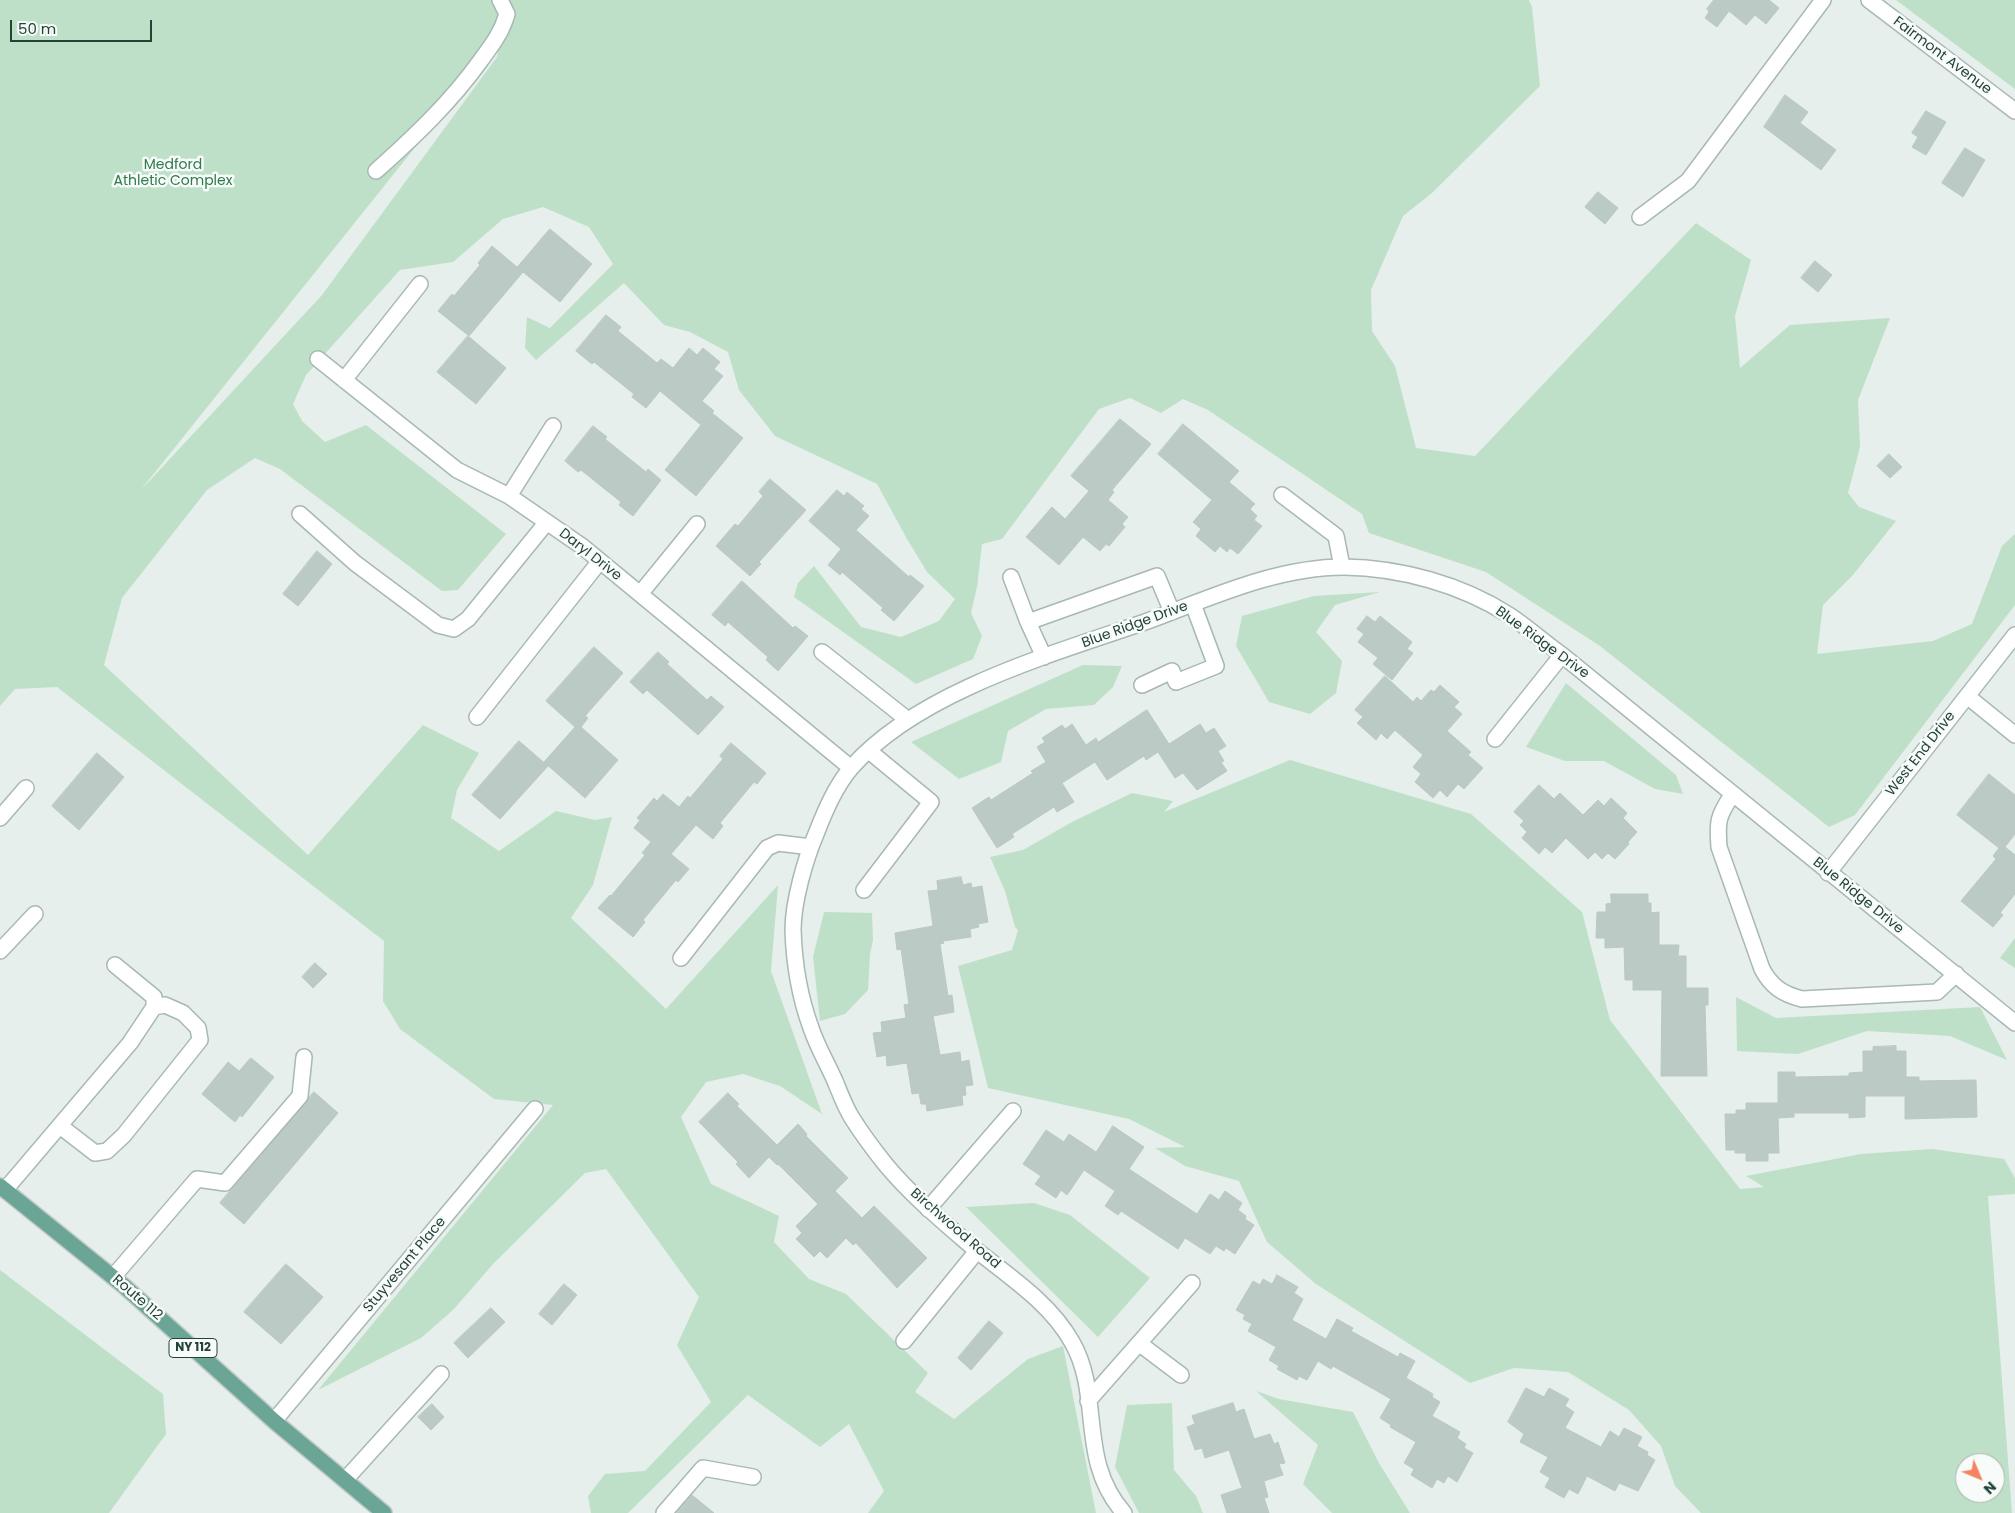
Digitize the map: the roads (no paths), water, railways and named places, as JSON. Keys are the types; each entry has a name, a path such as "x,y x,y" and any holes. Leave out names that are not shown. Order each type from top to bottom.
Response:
{"main road":[{"name":"Route 112","path":"3,1188 113,1277 274,1421 384,1513"}],"street":[{"path":"376,171 420,132 469,77 502,31 507,14 500,0"},
{"path":"1640,217 1688,180 1823,0"},
{"name":"Fairmont Avenue","path":"1869,0 2015,111"},
{"path":"344,380 420,284"},
{"name":"Daryl Drive","path":"318,359 457,470 509,496 584,547 851,768"},
{"path":"509,496 553,426"},
{"path":"1282,495 1336,536 1342,567"},
{"path":"300,514 355,564 438,625 454,628 468,619 547,522"},
{"path":"640,594 697,524"},
{"path":"477,717 600,561"},
{"name":"Blue Ridge Drive","path":"851,768 908,720 955,694 1044,657 1234,589 1291,573 1342,567 1396,572 1455,587 1509,615 1562,655 2015,1023"},
{"path":"1028,622 1157,576 1172,612"},
{"path":"1011,577 1044,657"},
{"path":"1142,685 1172,671 1176,682 1216,666 1193,604"},
{"name":"West End Drive","path":"1828,872 2015,635"},
{"path":"822,652 908,720"},
{"path":"1496,739 1562,655"},
{"path":"1966,696 2015,735"},
{"path":"864,890 931,802 870,751"},
{"name":"Birchwood Road","path":"851,768 836,790 811,847 801,877 793,928 798,977 811,1028 851,1117 887,1166 928,1209 1035,1298 1065,1331 1074,1345 1081,1365 1100,1475 1116,1504 1124,1513"},
{"path":"0,818 26,788"},
{"path":"1732,795 1720,813 1718,829 1719,846 1762,969 1768,981 1778,990 1789,996 1802,999 1937,992 1956,974"},
{"path":"681,958 767,848 778,842 811,847"},
{"path":"0,952 34,914"},
{"path":"3,1188 60,1126 130,1043 154,1007 154,997 115,965"},
{"path":"60,1126 95,1153 107,1151 124,1135 200,1040 198,1028 183,1013 165,1005 154,1007"},
{"path":"113,1277 196,1179 225,1182 288,1110 300,1096 304,1057"},
{"name":"Stuyvesant Place","path":"274,1421 535,1109"},
{"path":"928,1209 1013,1111"},
{"path":"904,1340 977,1251"},
{"path":"1088,1401 1192,1283"},
{"path":"1140,1344 1181,1375"},
{"path":"345,1480 441,1374"},
{"path":"664,1513 703,1468 753,1477"}],"park label":[{"name":"Medford Athletic Complex","path":"173,174"}]}
